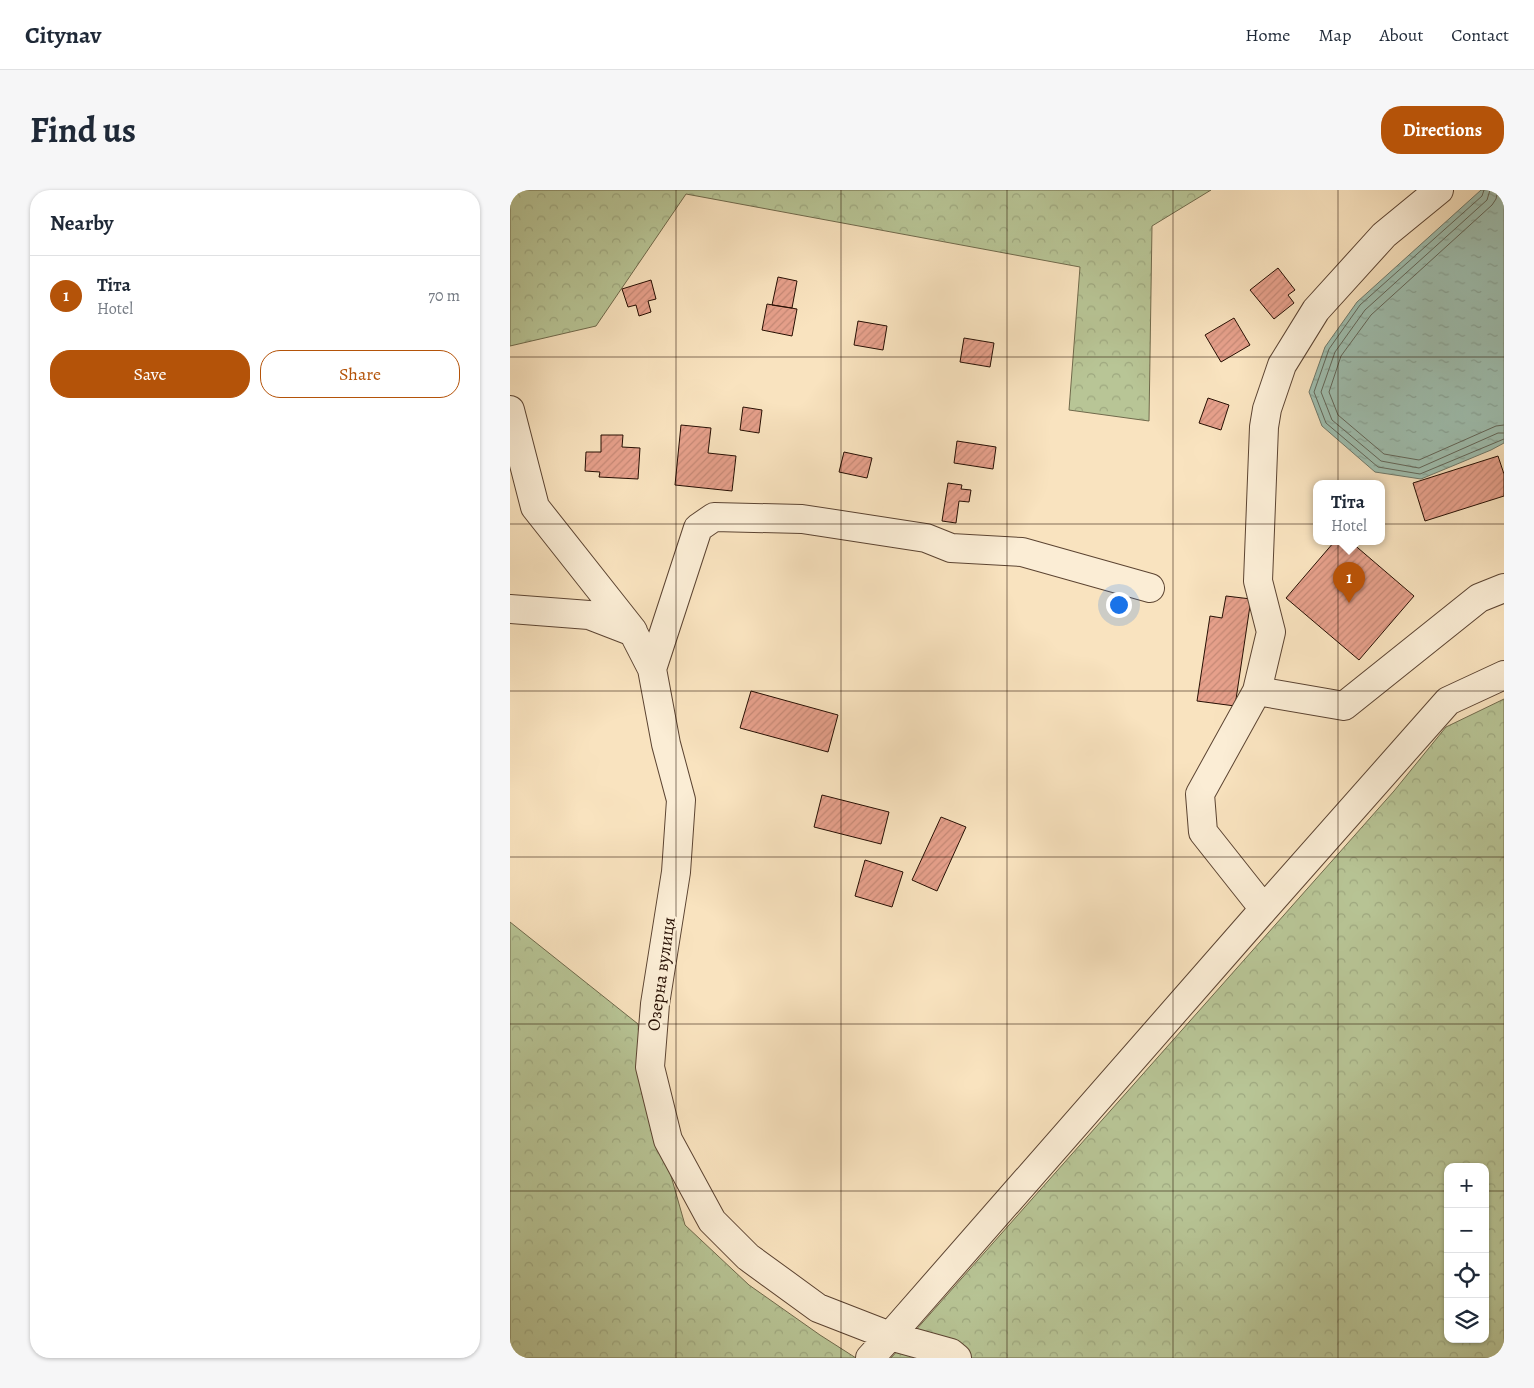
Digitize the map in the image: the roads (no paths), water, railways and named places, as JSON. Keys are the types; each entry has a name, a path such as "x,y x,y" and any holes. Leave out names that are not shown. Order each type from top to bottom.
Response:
{"street":[{"path":"1264,909 1203,832 1200,794 1257,691 1271,632 1258,581 1264,427 1267,409 1282,365 1316,310 1384,235 1439,190"},
{"name":"Озерна вулиця","path":"510,410 535,507 633,632 652,669 666,744 681,800 676,872 655,1004 650,1067 668,1140 712,1221 748,1257 818,1308 890,1336 952,1353 957,1358"},
{"path":"652,669 698,528 714,517 802,519 926,538 952,548 1022,552 1150,588"},
{"path":"1257,691 1344,706 1479,598 1504,588"},
{"path":"510,610 589,615 633,632"},
{"path":"870,1358 1448,701 1504,674"}],"water":[{"path":"1481,190 1504,190 1504,443 1421,479 1375,472 1322,426 1309,392 1325,347 1357,302"}],"place":[{"name":"Тіта","path":"1349,603"}]}
